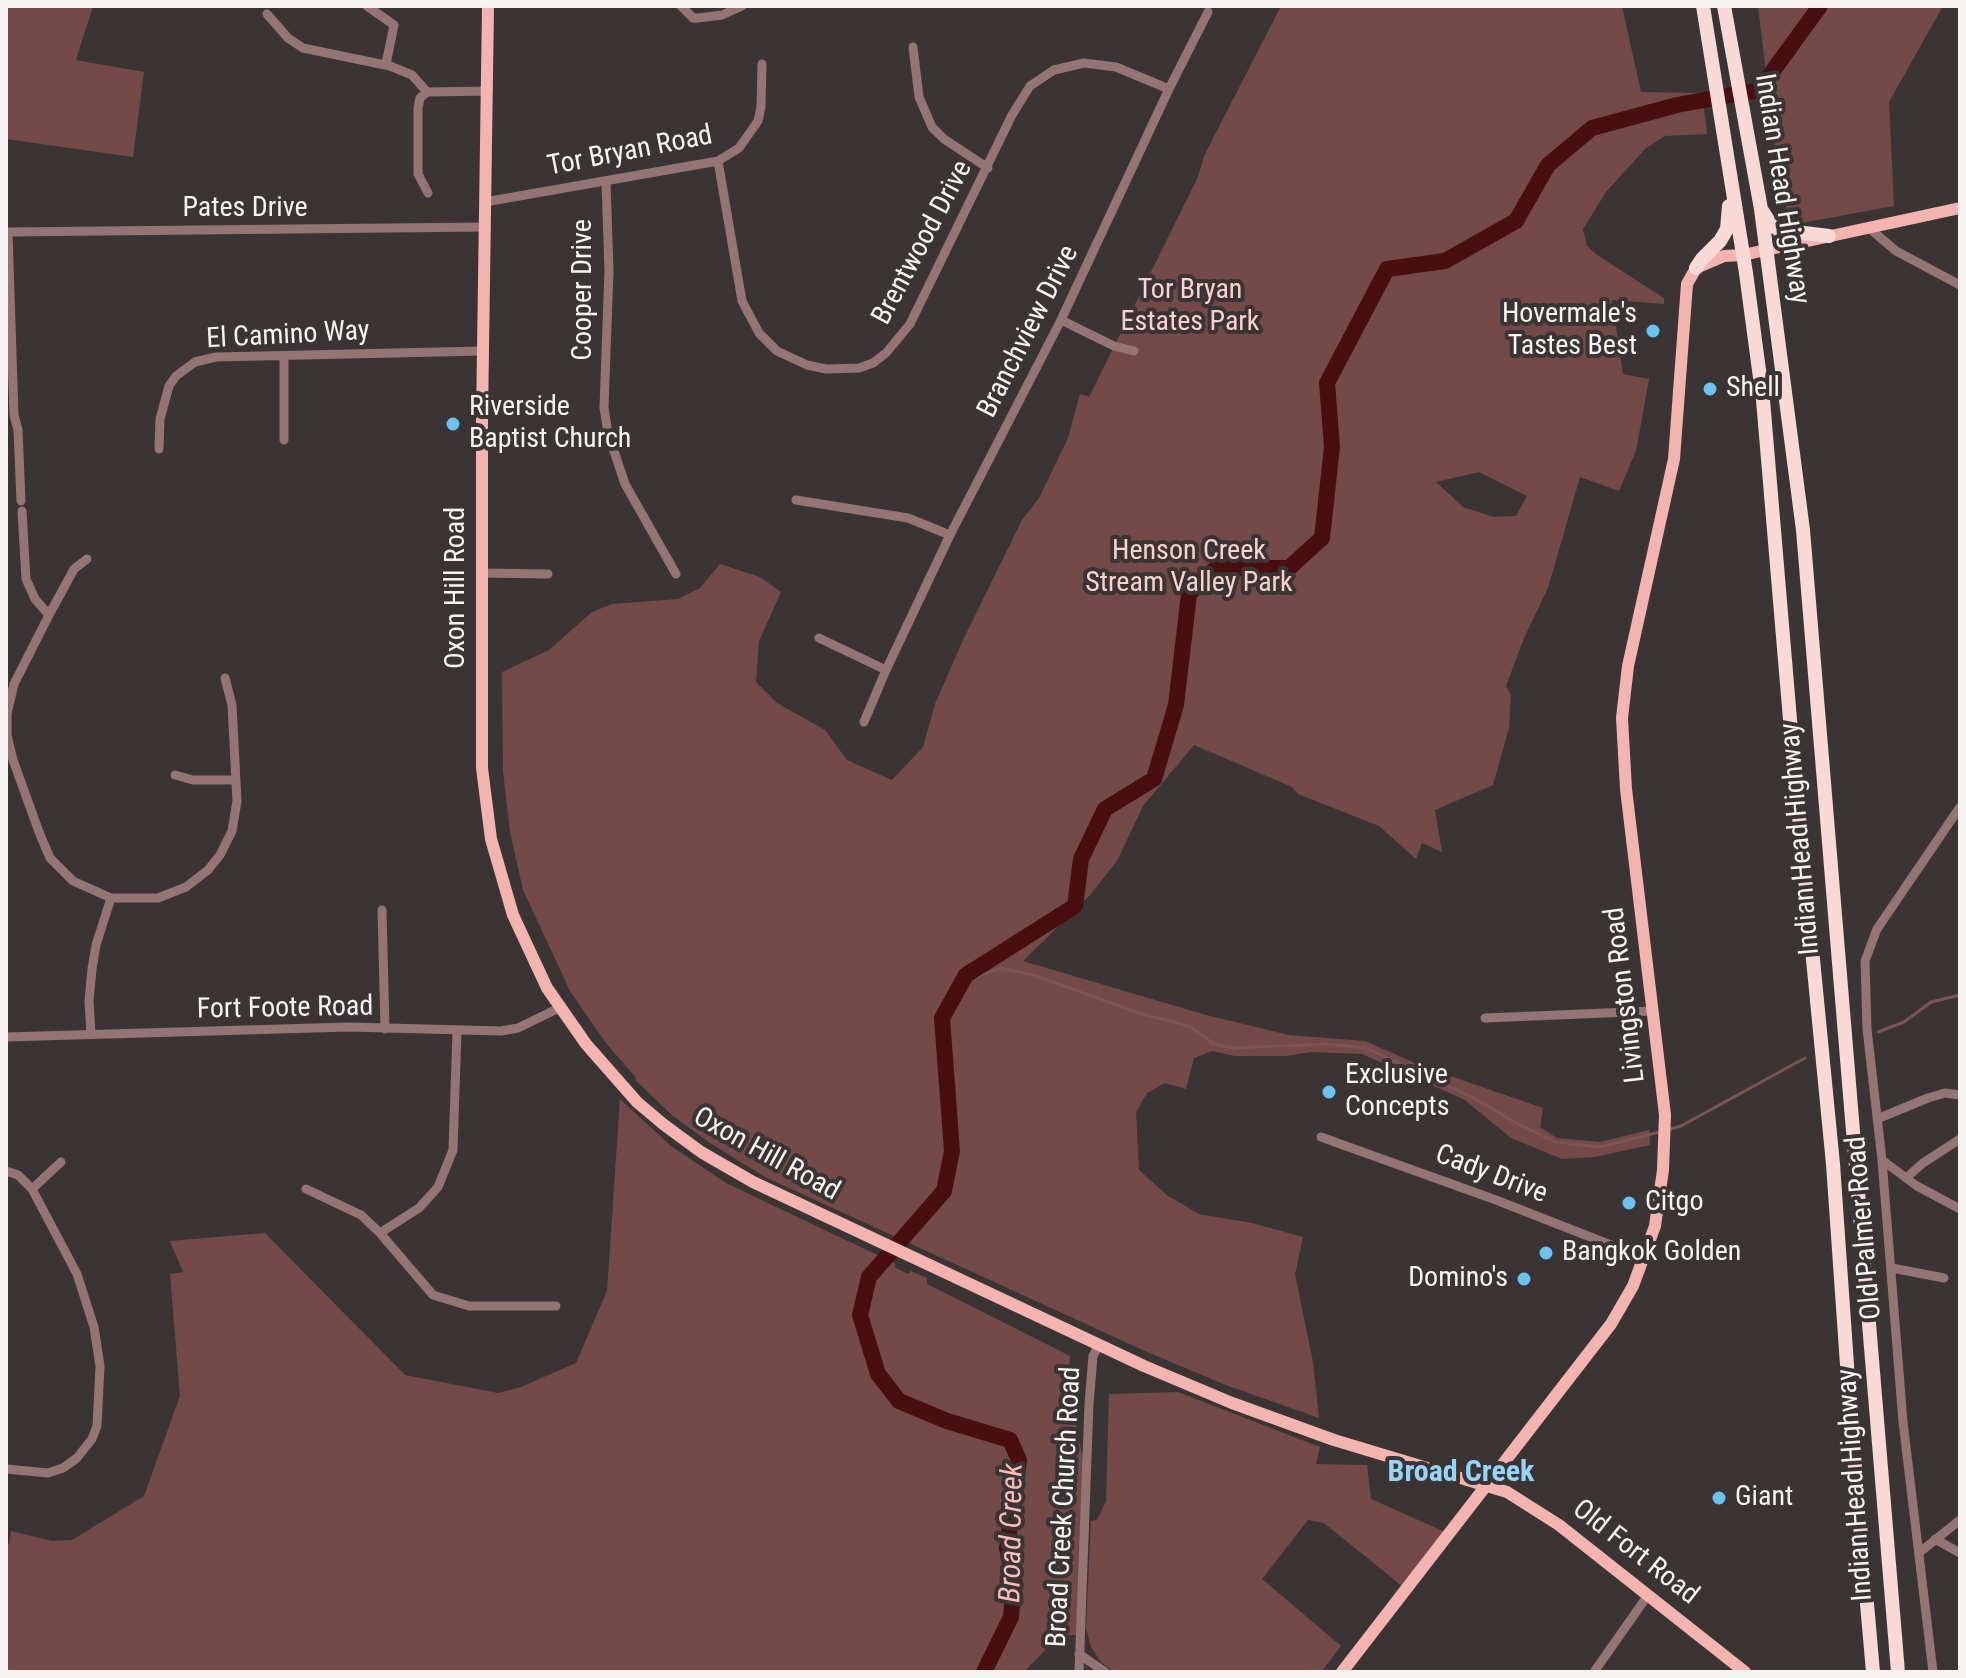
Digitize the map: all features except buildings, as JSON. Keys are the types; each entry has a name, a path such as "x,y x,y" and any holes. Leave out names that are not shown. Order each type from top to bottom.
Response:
{"highway":[{"name":"Indian Head Highway","path":"1703,6 1763,400 1833,1164 1871,1672"},
{"name":"Indian Head Highway","path":"1724,6 1761,209 1803,530 1898,1672"},
{"path":"1696,268 1727,229 1730,170"},
{"path":"1761,209 1779,230 1829,236"}],"main road":[{"name":"Oxon Hill Road","path":"488,6 482,351 481,736 487,817 501,879 513,915 559,1008 637,1102 682,1139 753,1182 1099,1345 1232,1403 1334,1440 1488,1485"},
{"path":"1696,268 1724,256 1743,255 1960,208"},
{"name":"Livingston Road","path":"1342,1672 1611,1324 1633,1286 1658,1212 1665,1121 1623,765 1622,718 1628,666 1674,459 1683,365 1685,297 1687,284 1696,268"},
{"name":"Old Fort Road","path":"1488,1485 1519,1498 1559,1525 1745,1672"}],"street":[{"path":"367,6 394,25 386,64"},
{"path":"681,6 693,18 722,15 742,6"},
{"name":"Branchview Drive","path":"864,722 950,535 1061,320 1208,12"},
{"path":"267,14 288,38 303,48 386,64 412,75 427,92"},
{"path":"913,47 919,97 932,127 953,146 988,168"},
{"name":"Brentwood Drive","path":"718,161 739,285 748,316 769,344 789,359 807,365 859,368 873,363 897,342 920,304 1030,86 1054,70 1084,63 1101,63 1169,89"},
{"name":"Tor Bryan Road","path":"485,202 718,161 739,148 753,131 761,107 762,64"},
{"path":"428,193 418,174 420,98 427,92 488,91"},
{"name":"Cooper Drive","path":"606,182 609,271 604,408 608,433 625,484 676,574"},
{"name":"Pates Drive","path":"7,232 484,227"},
{"path":"1869,228 1896,251 1960,285"},
{"path":"7,232 10,415 18,430 26,579 35,599 49,615"},
{"path":"1061,320 1114,346 1134,351"},
{"name":"El Camino Way","path":"159,449 164,402 176,376 185,368 216,357 482,351"},
{"path":"284,356 284,440"},
{"path":"796,500 900,516 950,535"},
{"path":"87,559 74,569 49,615 11,692 7,714 9,747 50,858 73,881 111,898 158,898 186,887 208,870 220,855 232,831 237,801 232,705 225,678"},
{"path":"481,573 548,574"},
{"path":"819,638 886,670"},
{"path":"175,775 193,780 236,780"},
{"name":"Old Palmer Road","path":"1933,1672 1903,1422 1892,1268 1867,1029 1865,961 1877,929 1960,807"},
{"path":"91,1034 89,1001 92,969 111,898"},
{"path":"382,910 385,1029"},
{"name":"Fort Foote Road","path":"6,1037 349,1027 501,1031 518,1028 559,1008"},
{"path":"1485,1018 1653,1011"},
{"path":"380,1233 419,1208 438,1187 453,1150 457,1031"},
{"path":"1877,1119 1945,1093 1960,1095"},
{"name":"Cady Drive","path":"1321,1137 1644,1258"},
{"path":"1906,1178 1960,1139"},
{"path":"1882,1160 1906,1178 1960,1209"},
{"path":"32,1189 61,1162"},
{"path":"6,1171 18,1175 32,1189 77,1274 90,1311 100,1366 99,1416 92,1439 84,1451 63,1468 39,1474 6,1469"},
{"path":"306,1189 361,1215 433,1295 469,1306 556,1306"},
{"path":"1892,1268 1944,1278"},
{"name":"Broad Creek Church Road","path":"1079,1672 1089,1404 1093,1356 1099,1345"},
{"path":"1920,1552 1960,1520"},
{"path":"1935,1539 1960,1553"},
{"path":"1594,1672 1648,1595"},
{"path":"1079,1654 1105,1672"}],"green space":[{"path":"6,6 93,6 76,60 144,72 133,157 6,139"},
{"path":"1281,6 1622,6 1641,92 1702,93 1707,134 1665,136 1646,148 1606,192 1583,229 1587,246 1597,255 1664,298 1664,304 1612,300 1623,374 1649,379 1636,451 1619,491 1580,477 1548,588 1506,686 1511,695 1509,728 1493,785 1435,810 1442,852 1422,843 1416,859 1379,826 1298,794 1292,787 1194,745 1143,806 1117,861 1090,895 1023,961 1206,1015 1289,1035 1365,1041 1424,1067 1543,1108 1540,1127 1557,1138 1600,1142 1649,1130 1650,1145 1595,1157 1562,1159 1511,1138 1465,1100 1362,1054 1311,1052 1286,1056 1235,1056 1212,1051 1194,1058 1186,1089 1165,1083 1147,1093 1136,1112 1139,1170 1168,1196 1199,1214 1252,1223 1303,1237 1295,1274 1313,1362 1319,1418 1223,1384 1145,1351 765,1177 673,1116 635,1080 570,991 523,890 510,832 503,771 502,672 549,650 592,612 612,604 678,599 700,588 720,564 760,577 781,592 759,641 756,682 777,703 825,730 847,760 892,780 923,747 935,704 963,640 1022,520 1039,498 1068,438 1080,394 1089,397 1198,177 1204,156","holes":["1479,472 1527,496 1516,516 1494,517 1463,507 1436,482"]},
{"path":"1758,6 1943,6 1889,102 1894,206 1796,224 1781,199"},
{"path":"620,1099 671,1146 726,1183 896,1264 894,1267 908,1274 911,1271 927,1278 927,1284 1070,1356 1067,1405 1073,1405 1083,1460 1078,1635 1051,1635 1051,1644 1024,1672 6,1672 6,1545 9,1544 11,1531 52,1541 72,1540 144,1496 180,1396 170,1274 183,1272 170,1241 265,1233 405,1375 498,1393 521,1387 576,1363 607,1291"},
{"path":"1178,1392 1320,1447 1316,1464 1367,1465 1371,1499 1445,1532 1402,1586 1324,1523 1308,1520 1262,1579 1341,1646 1321,1672 1114,1672 1101,1662 1091,1647 1086,1628 1091,1521 1097,1520 1106,1501 1109,1394"}],"waterway":[{"path":"984,1672 1011,1617 1014,1581 1007,1548 1019,1460 1010,1440 947,1421 899,1401 878,1374 860,1315 869,1277 944,1191 952,1151 942,1018 966,975 1075,906 1081,859 1105,809 1154,779 1176,705 1189,594 1216,568 1289,568 1322,538 1332,447 1327,383 1387,269 1445,261 1516,221 1548,165 1592,128 1677,105 1759,90 1820,6"},
{"path":"961,983 1001,968 1033,975 1142,1014 1189,1026 1214,1044 1233,1048 1328,1044 1366,1048 1474,1098 1556,1142 1599,1147 1660,1132"},
{"path":"1878,1032 1904,1022 1931,1002 1960,995"},
{"path":"1667,1130 1681,1126 1805,1058"}],"place":[{"name":"Hovermale's Tastes Best","path":"1653,331"},
{"name":"Shell","path":"1710,389"},
{"name":"Riverside Baptist Church","path":"453,424"},
{"name":"Exclusive Concepts","path":"1329,1092"},
{"name":"Citgo","path":"1629,1203"},
{"name":"Bangkok Golden","path":"1546,1253"},
{"name":"Domino's","path":"1524,1279"},
{"name":"Giant","path":"1719,1498"}],"district":[{"name":"Broad Creek","path":"1461,1473"}],"park label":[{"name":"Tor Bryan Estates Park","path":"1190,307"},
{"name":"Henson Creek Stream Valley Park","path":"1189,568"}]}
